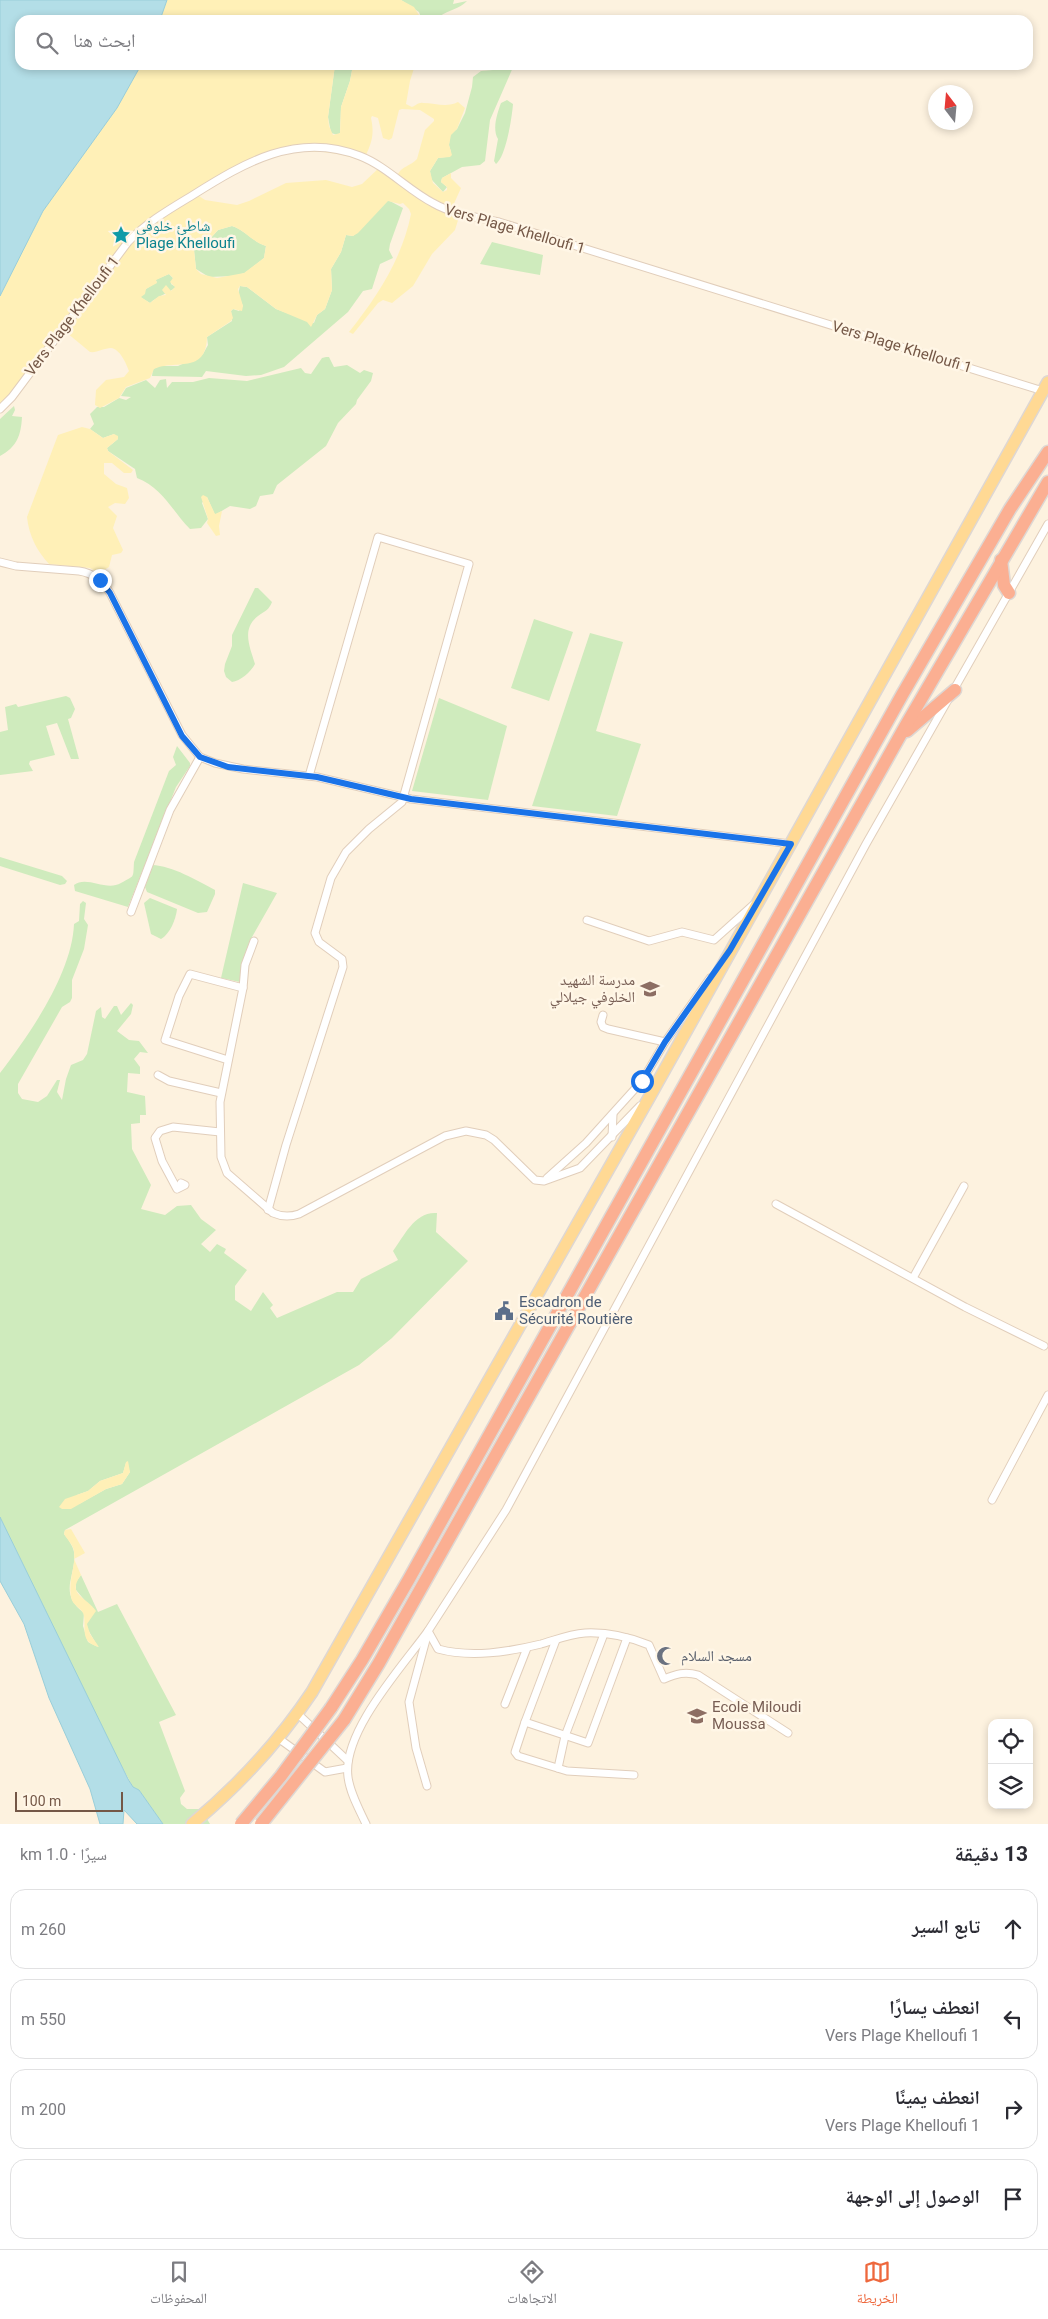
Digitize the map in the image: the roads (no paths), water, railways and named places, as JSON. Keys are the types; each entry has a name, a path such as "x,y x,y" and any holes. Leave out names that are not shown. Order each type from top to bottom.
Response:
{"highway":[{"path":"241,1824 281,1776 331,1708 362,1660 902,695 1010,509 1048,452"},
{"path":"260,1824 344,1720 379,1663 898,739 1048,482"},
{"path":"1001,560 1004,585 1009,593"},
{"path":"898,739 955,690"}],"main road":[{"path":"192,1824 255,1767 298,1714 650,1096 1046,387"}],"street":[{"name":"Vers Plage Khelloufi 1","path":"0,409 12,397 128,242 144,227 246,163 278,152 314,148 339,150 364,158 428,200 447,210 498,222 1046,387"},
{"path":"366,1824 350,1788 348,1765 360,1723 428,1631 506,1510 856,861 1048,524"},
{"path":"268,1210 286,1145 343,967 342,959 319,942 316,934 329,885 341,858 369,829 399,806 403,797 469,564 378,537 309,776"},
{"path":"0,562 16,566 87,572 100,580 110,593 182,736 200,757 228,767 309,776 403,797 791,844"},
{"path":"131,912 170,810 200,757"},
{"path":"587,920 649,941 682,932 714,940 759,900"},
{"path":"254,941 246,965 221,1093 221,1158 224,1168 268,1210 285,1217 300,1214 432,1141 458,1132 466,1131 494,1140 535,1180 544,1180 580,1168 650,1096"},
{"path":"544,1180 586,1144 642,1081 665,1042 730,950"},
{"path":"228,1060 165,1040 179,996 190,974 243,988"},
{"path":"603,1015 600,1022 603,1027 665,1042"},
{"path":"158,1075 169,1081 221,1093"},
{"path":"612,1137 613,1113"},
{"path":"181,1183 185,1185 177,1189 162,1161 155,1138 160,1131 173,1127 220,1132"},
{"path":"913,1278 964,1186"},
{"path":"776,1204 965,1307 1044,1346"},
{"path":"992,1500 1048,1395"},
{"path":"428,1631 438,1649 452,1653 508,1652 584,1633 604,1634 649,1644 664,1679 680,1673 689,1672 698,1675 788,1733"},
{"path":"427,1786 416,1748 409,1702 428,1631"},
{"path":"558,1768 565,1736 604,1634"},
{"path":"525,1722 588,1743 627,1638"},
{"path":"556,1640 515,1752 518,1756 567,1771 634,1775"},
{"path":"505,1704 527,1648"},
{"path":"298,1714 348,1765"},
{"path":"278,1738 325,1772 348,1765"}],"water":[{"path":"0,0 167,0 162,15 15,15 15,70 138,70 117,108 43,211 0,296"},
{"path":"0,1517 128,1779 133,1787 139,1790 163,1824 137,1824 124,1810 123,1824 100,1824 90,1789 49,1698 24,1624 0,1581"}],"place":[{"name":"شاطئ خلوفي Plage Khelloufi","path":"121,235"},
{"name":"مدرسة الشهيد الخلوفي جيلالي","path":"650,989"},
{"name":"Escadron de Sécurité Routière","path":"504,1311"},
{"name":"مسجد السلام","path":"666,1656"},
{"name":"Ecole Miloudi Moussa","path":"697,1716"}]}
